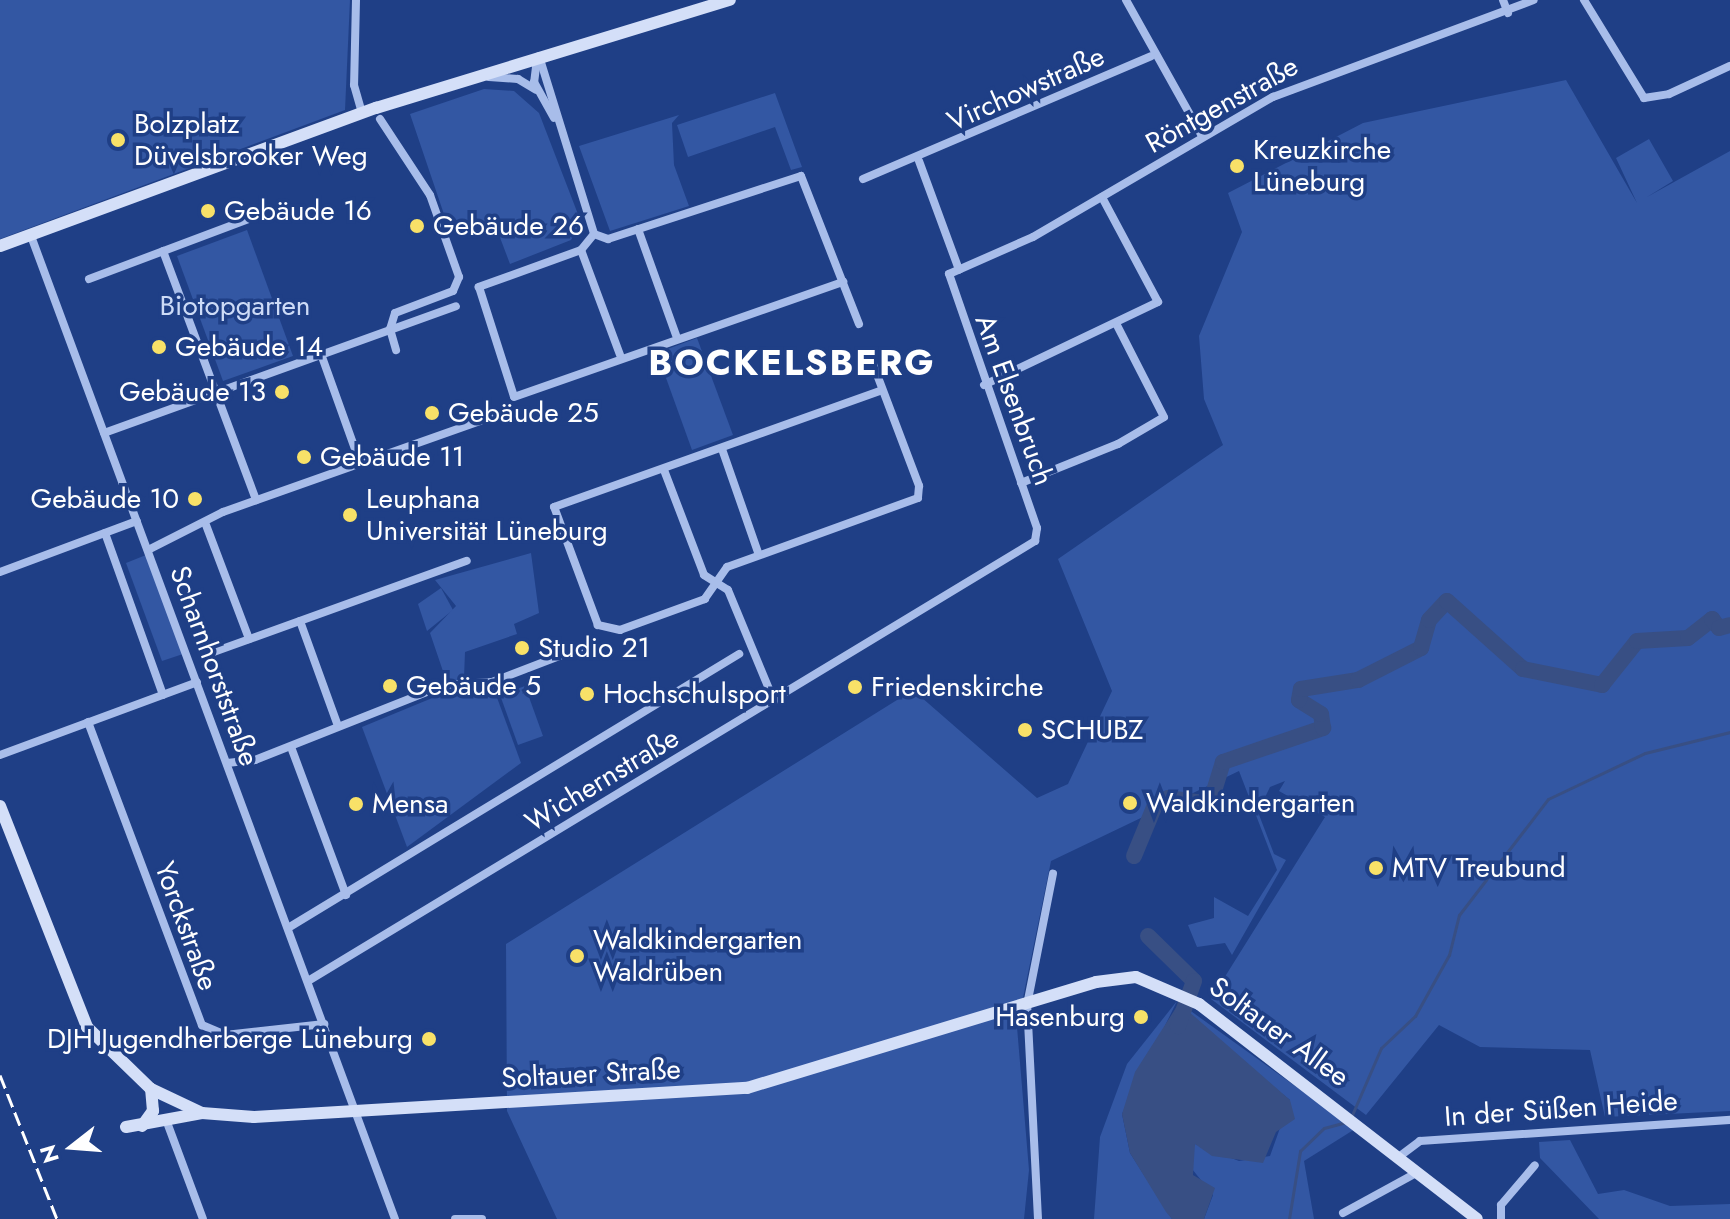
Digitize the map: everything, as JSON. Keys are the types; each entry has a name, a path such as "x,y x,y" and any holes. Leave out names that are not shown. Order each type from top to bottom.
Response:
{"street":[{"path":"0,246 362,113 473,76 730,0"},
{"path":"1126,0 1151,56 1202,136"},
{"path":"1503,0 1508,13"},
{"name":"Röntgenstraße","path":"947,280 959,270 1102,197 1202,136 1315,78 1508,13 1534,0"},
{"path":"1584,0 1644,98 1669,94 1730,66"},
{"path":"357,2 354,85 362,113"},
{"path":"539,56 532,71 539,93 561,129"},
{"path":"539,56 594,234"},
{"name":"Virchowstraße","path":"863,179 919,161 1151,56"},
{"path":"473,76 518,79 539,93"},
{"path":"380,119 430,195 458,285"},
{"path":"919,161 959,270"},
{"path":"594,234 608,239 801,176 859,324"},
{"path":"984,385 1117,325 1158,299 1102,197"},
{"path":"89,279 257,216"},
{"path":"638,229 676,335"},
{"path":"396,350 390,329 402,308 458,285 479,287 581,250 594,234"},
{"name":"Scharnhorststraße","path":"31,236 395,1219"},
{"path":"581,250 620,355"},
{"path":"163,251 256,500"},
{"name":"Am Elsenbruch","path":"947,280 1038,536"},
{"path":"479,287 514,397 676,335 843,282"},
{"path":"104,433 456,306"},
{"path":"1021,483 1118,444 1164,417 1117,325"},
{"path":"321,354 360,463"},
{"path":"870,356 882,390 918,498 727,567 705,599 620,630 598,625 554,507 882,390"},
{"path":"148,550 256,500 502,413"},
{"path":"722,449 759,555"},
{"path":"664,470 704,575 728,590 774,701"},
{"path":"0,572 137,521"},
{"path":"206,525 249,639"},
{"name":"Scharnhorststraße","path":"105,533 163,695"},
{"name":"Wichernstraße","path":"308,981 774,701 1038,536"},
{"path":"208,654 467,561"},
{"path":"300,621 338,726"},
{"path":"227,763 291,747 444,685 492,682 588,645"},
{"path":"288,928 531,784 739,654"},
{"path":"0,755 197,682"},
{"name":"Yorckstraße","path":"88,722 202,1025 225,1035 324,1024"},
{"path":"291,747 346,895"},
{"path":"0,806 72,1002 102,1046 151,1089 202,1113"},
{"path":"1038,1219 1027,1005 1053,874"},
{"name":"Soltauer Allee","path":"1027,1005 1116,978 1153,979 1183,993 1347,1111 1477,1219"},
{"name":"Soltauer Straße","path":"126,1127 173,1124 202,1113 356,1111 747,1088 1027,1005"},
{"path":"143,1124 151,1089"},
{"path":"184,1107 173,1124 203,1219"},
{"name":"Soltauer Straße","path":"143,1124 184,1107"},
{"name":"In der Süßen Heide","path":"1400,1156 1420,1141 1730,1120"},
{"path":"1501,1219 1501,1205 1535,1165"},
{"path":"1343,1213 1419,1171"},
{"path":"455,1219 482,1219"}],"green space":[{"path":"0,0 350,0 345,110 0,239"},
{"path":"1566,80 1637,203 1616,158 1649,139 1673,181 1647,197 1730,151 1730,1111 1605,1117 1590,1050 1480,1047 1439,1025 1366,1115 1211,999 1325,817 1279,791 1285,781 1270,787 1258,812 1274,854 1286,860 1232,955 1225,943 1197,947 1188,925 1214,918 1214,897 1248,916 1277,870 1239,771 1051,861 1017,1027 1029,1170 1024,1219 557,1219 507,1111 506,944 913,690 1037,798 1068,784 1112,691 1058,559 1223,445 1204,399 1199,336 1242,232 1228,193 1363,123"},
{"path":"484,89 514,91 539,113 581,222 571,240 510,264 493,219 451,235 410,114"},
{"path":"775,93 802,167 791,170 775,127 688,157 677,125"},
{"path":"679,115 672,123 674,165 689,206 610,231 579,146"},
{"name":"Biotopgarten","path":"247,230 293,356 223,381 177,256"},
{"path":"697,338 733,435 692,450 657,353"},
{"path":"531,553 539,613 514,624 517,634 465,652 464,678 447,683 430,633 456,606 435,580"},
{"path":"146,555 183,654 162,661 126,563"},
{"path":"441,588 453,610 427,631 418,604"},
{"path":"492,684 521,763 407,847 362,727 454,689"},
{"path":"525,686 543,736 518,745 500,695"},
{"path":"1177,1001 1122,1114 1130,1153 1172,1219 1094,1219 1100,1137 1127,1064"},
{"path":"1188,1009 1355,1129 1304,1161 1314,1219 1204,1219 1213,1195 1188,1164 1195,1144 1239,1161 1270,1156 1290,1100 1191,1021"},
{"path":"1570,1140 1598,1194 1624,1190 1670,1206 1730,1204 1730,1219 1599,1219 1540,1158 1539,1142"}],"shaded area":[{"path":"1179,1003 1290,1100 1295,1119 1276,1132 1263,1163 1212,1156 1195,1144 1193,1175 1215,1188 1204,1219 1172,1219 1166,1212 1130,1153 1122,1114 1135,1072"}],"waterway":[{"path":"1134,856 1155,805 1168,798 1210,804 1223,762 1323,728 1321,714 1299,700 1301,689 1358,680 1421,648 1429,620 1447,601 1523,669 1602,685 1637,641 1688,638 1712,619 1719,628 1730,625"},
{"path":"1352,1115 1381,1048 1415,1016 1449,955 1459,915 1548,799 1645,753 1730,732"},
{"path":"1148,936 1194,981 1178,1026"},
{"path":"1289,1219 1300,1151 1324,1128 1347,1122"}],"railway":[{"path":"0,1075 57,1219"}],"place":[{"name":"Bolzplatz Düvelsbrooker Weg","path":"118,140"},
{"name":"Kreuzkirche Lüneburg","path":"1237,166"},
{"name":"Gebäude 16","path":"208,211"},
{"name":"Gebäude 26","path":"417,226"},
{"name":"Gebäude 14","path":"159,347"},
{"name":"Gebäude 13","path":"282,392"},
{"name":"Gebäude 25","path":"432,413"},
{"name":"Gebäude 11","path":"304,457"},
{"name":"Gebäude 10","path":"195,499"},
{"name":"Leuphana Universität Lüneburg","path":"350,515"},
{"name":"Studio 21","path":"522,648"},
{"name":"Gebäude 5","path":"390,686"},
{"name":"Friedenskirche","path":"855,687"},
{"name":"Hochschulsport","path":"587,694"},
{"name":"SCHUBZ","path":"1025,730"},
{"name":"Waldkindergarten","path":"1130,803"},
{"name":"Mensa","path":"356,804"},
{"name":"MTV Treubund","path":"1376,868"},
{"name":"Waldkindergarten Waldrüben","path":"577,956"},
{"name":"Hasenburg","path":"1141,1017"},
{"name":"DJH Jugendherberge Lüneburg","path":"429,1039"}],"district":[{"name":"BOCKELSBERG","path":"792,363"}]}
